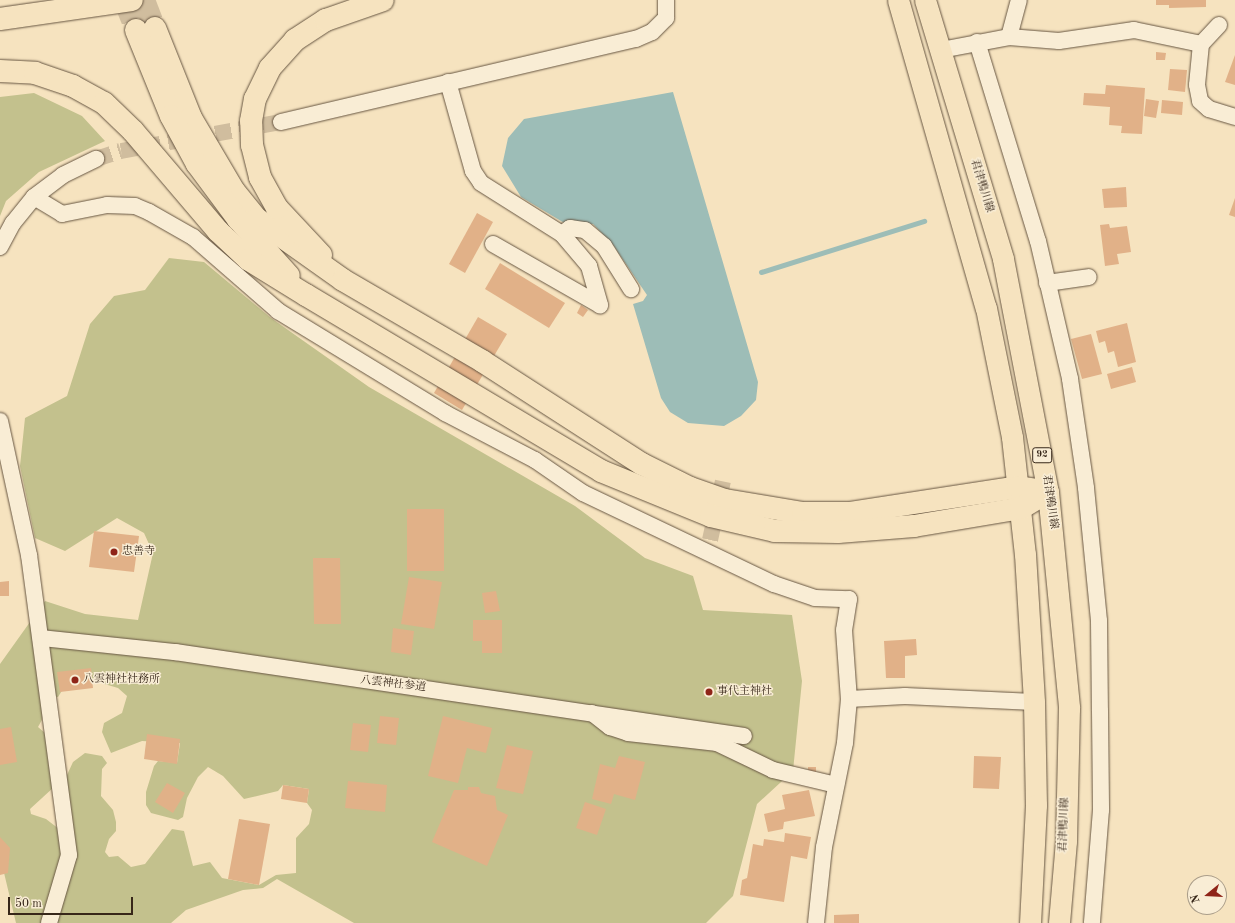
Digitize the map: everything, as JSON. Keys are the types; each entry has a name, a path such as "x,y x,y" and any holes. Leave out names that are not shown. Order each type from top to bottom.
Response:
{"highway":[{"path":"0,19 132,0"},
{"path":"343,280 277,208 260,177 252,145 251,121 255,99 270,68 295,40 326,20 383,0"},
{"path":"306,295 238,219 197,164 171,116 145,29 191,118 234,191 257,219 288,244 343,280 482,361 642,464 690,488 725,500 766,509 849,514 1019,498"},
{"path":"0,71 35,73 73,86 104,104 133,131 218,231 249,260 601,471 711,516 775,531 838,532 914,526 1019,498 1048,492"}],"main road":[{"path":"898,0 986,308 1019,498 1034,702 1036,805 1030,923"},
{"name":"君津鴨川線","path":"925,0 1003,259 1048,492 1068,708 1066,840 1059,923"}],"street":[{"path":"282,122 636,39 652,32 666,18 666,0"},
{"path":"1009,37 1019,0"},
{"path":"1219,25 1201,44 1197,85 1200,101 1209,109 1235,118"},
{"path":"941,50 1009,37 1059,41 1134,30 1201,44"},
{"path":"977,42 1048,283 1070,379 1086,488 1099,621 1101,810 1092,923"},
{"path":"448,82 473,171 481,182 562,234 589,266 600,305 493,244"},
{"path":"0,247 12,223 34,197 63,175 96,159"},
{"path":"34,197 62,214 107,205 135,206 166,221 193,237 278,311 445,413 535,460 583,493 707,546 774,584 815,598 849,599 844,630 849,699 836,785 824,847 816,923"},
{"path":"562,234 570,228 586,230 604,246 631,289"},
{"path":"1048,283 1089,276"},
{"path":"0,421 29,554 69,855 48,923"},
{"name":"八雲神社参道","path":"41,638 175,652 326,677 591,712 744,736"},
{"path":"849,699 905,696 1034,702"},
{"path":"591,712 610,727 628,734 717,743 773,770 836,785"}],"shaded area":[{"path":"34,93 82,116 105,141 39,172 6,201 0,216 0,97"},
{"path":"169,258 204,262 271,318 369,387 575,506 645,558 693,576 703,610 792,615 802,681 793,771 757,804 733,896 706,923 354,923 277,879 263,888 243,890 186,910 171,923 16,923 0,856 0,664 45,601 85,614 138,620 153,553 144,533 117,518 65,551 35,538 20,466 25,418 67,396 90,324 114,296 145,290","holes":["91,680 118,688 127,696 122,713 104,723 102,732 111,753 142,741 180,743 177,763 158,761 154,766 146,792 146,805 151,813 178,820 183,817 187,798 198,777 208,767 223,776 244,799 278,791 283,785 309,789 307,803 312,810 309,824 296,838 296,873 276,875 259,885 222,878 210,862 193,866 184,831 172,829 145,864 131,867 118,856 109,857 105,852 109,839 116,831 116,822 113,810 101,796 102,769 107,763 102,756 85,753 73,762 67,775 59,829 46,819 31,814 30,809 54,787 45,733 38,727 43,718 42,695 58,697 63,689"]}],"water":[{"path":"673,92 758,382 756,400 741,416 724,426 688,423 670,412 661,398 633,304 643,301 647,295 613,245 593,224 566,224 521,197 502,166 508,138 524,119"}],"building":[{"path":"1156,0 1206,0 1206,7 1169,8 1169,5 1156,5"},
{"path":"1156,52 1166,53 1165,60 1156,60"},
{"path":"1235,55 1235,85 1225,82"},
{"path":"1170,69 1187,70 1185,92 1168,90"},
{"path":"1106,85 1145,88 1142,134 1121,133 1122,126 1109,125 1110,107 1083,105 1084,93 1105,94"},
{"path":"1146,99 1159,101 1156,118 1144,116"},
{"path":"1162,100 1183,102 1182,115 1161,113"},
{"path":"1126,187 1127,207 1104,208 1102,189"},
{"path":"1235,198 1235,217 1229,215"},
{"path":"477,213 493,222 465,273 449,264"},
{"path":"1109,224 1110,228 1127,226 1131,252 1117,254 1119,264 1105,266 1100,225"},
{"path":"500,263 565,303 549,328 485,289"},
{"path":"581,305 588,310 583,317 577,313"},
{"path":"478,317 507,334 462,410 434,393"},
{"path":"1127,323 1136,362 1118,367 1114,351 1108,353 1105,341 1099,343 1096,331"},
{"path":"1091,334 1102,374 1082,379 1071,339"},
{"path":"1132,367 1136,382 1111,389 1107,374"},
{"path":"407,509 444,509 444,571 407,571"},
{"name":"忠善寺","path":"94,531 139,536 134,572 89,567"},
{"path":"313,558 340,558 341,624 314,624"},
{"path":"409,577 442,582 434,629 401,624"},
{"path":"9,581 9,596 0,596 0,582"},
{"path":"496,591 500,611 485,613 482,593"},
{"path":"473,620 502,620 502,653 482,653 482,641 473,641"},
{"path":"393,628 414,631 411,655 391,652"},
{"path":"916,639 917,655 905,656 905,678 886,678 884,641"},
{"name":"八雲神社社務所","path":"91,668 93,688 60,692 57,672"},
{"name":"事代主神社","path":"705,687 714,688 712,697 704,696"},
{"path":"380,716 399,718 396,745 377,743"},
{"path":"443,716 492,728 486,753 467,748 458,783 428,776"},
{"path":"353,723 371,725 368,752 350,750"},
{"path":"11,727 17,762 0,765 0,729"},
{"path":"147,734 180,739 177,764 144,759"},
{"path":"507,745 533,751 523,794 496,788"},
{"path":"619,756 645,762 635,800 614,794 611,804 592,799 600,764 615,768"},
{"path":"974,756 1001,757 999,789 973,788"},
{"path":"808,767 816,767 816,774 808,773"},
{"path":"348,781 387,785 385,812 345,808"},
{"path":"167,783 185,793 173,813 155,802"},
{"path":"283,785 309,789 307,803 281,799"},
{"path":"468,787 479,787 481,793 495,796 497,810 508,815 487,866 432,842 454,790 468,790"},
{"path":"809,790 815,816 784,822 783,829 768,832 764,814 785,809 782,795"},
{"path":"585,802 606,809 597,835 576,828"},
{"path":"239,819 270,824 259,885 228,879"},
{"path":"785,833 811,837 807,859 791,856 784,902 740,895 742,880 747,878 753,844 763,846 764,839 784,842"},
{"path":"0,837 10,848 8,873 0,875"},
{"path":"859,914 859,923 834,923 834,915"}],"waterway":[{"path":"761,272 924,221"}],"tunnel":[{"path":"124,0 136,30"},
{"path":"144,0 155,28"},
{"path":"96,159 121,151 281,122"},
{"path":"710,540 723,481"}],"place":[{"name":"忠善寺","path":"114,552"},
{"name":"八雲神社社務所","path":"75,680"},
{"name":"事代主神社","path":"709,692"}]}
